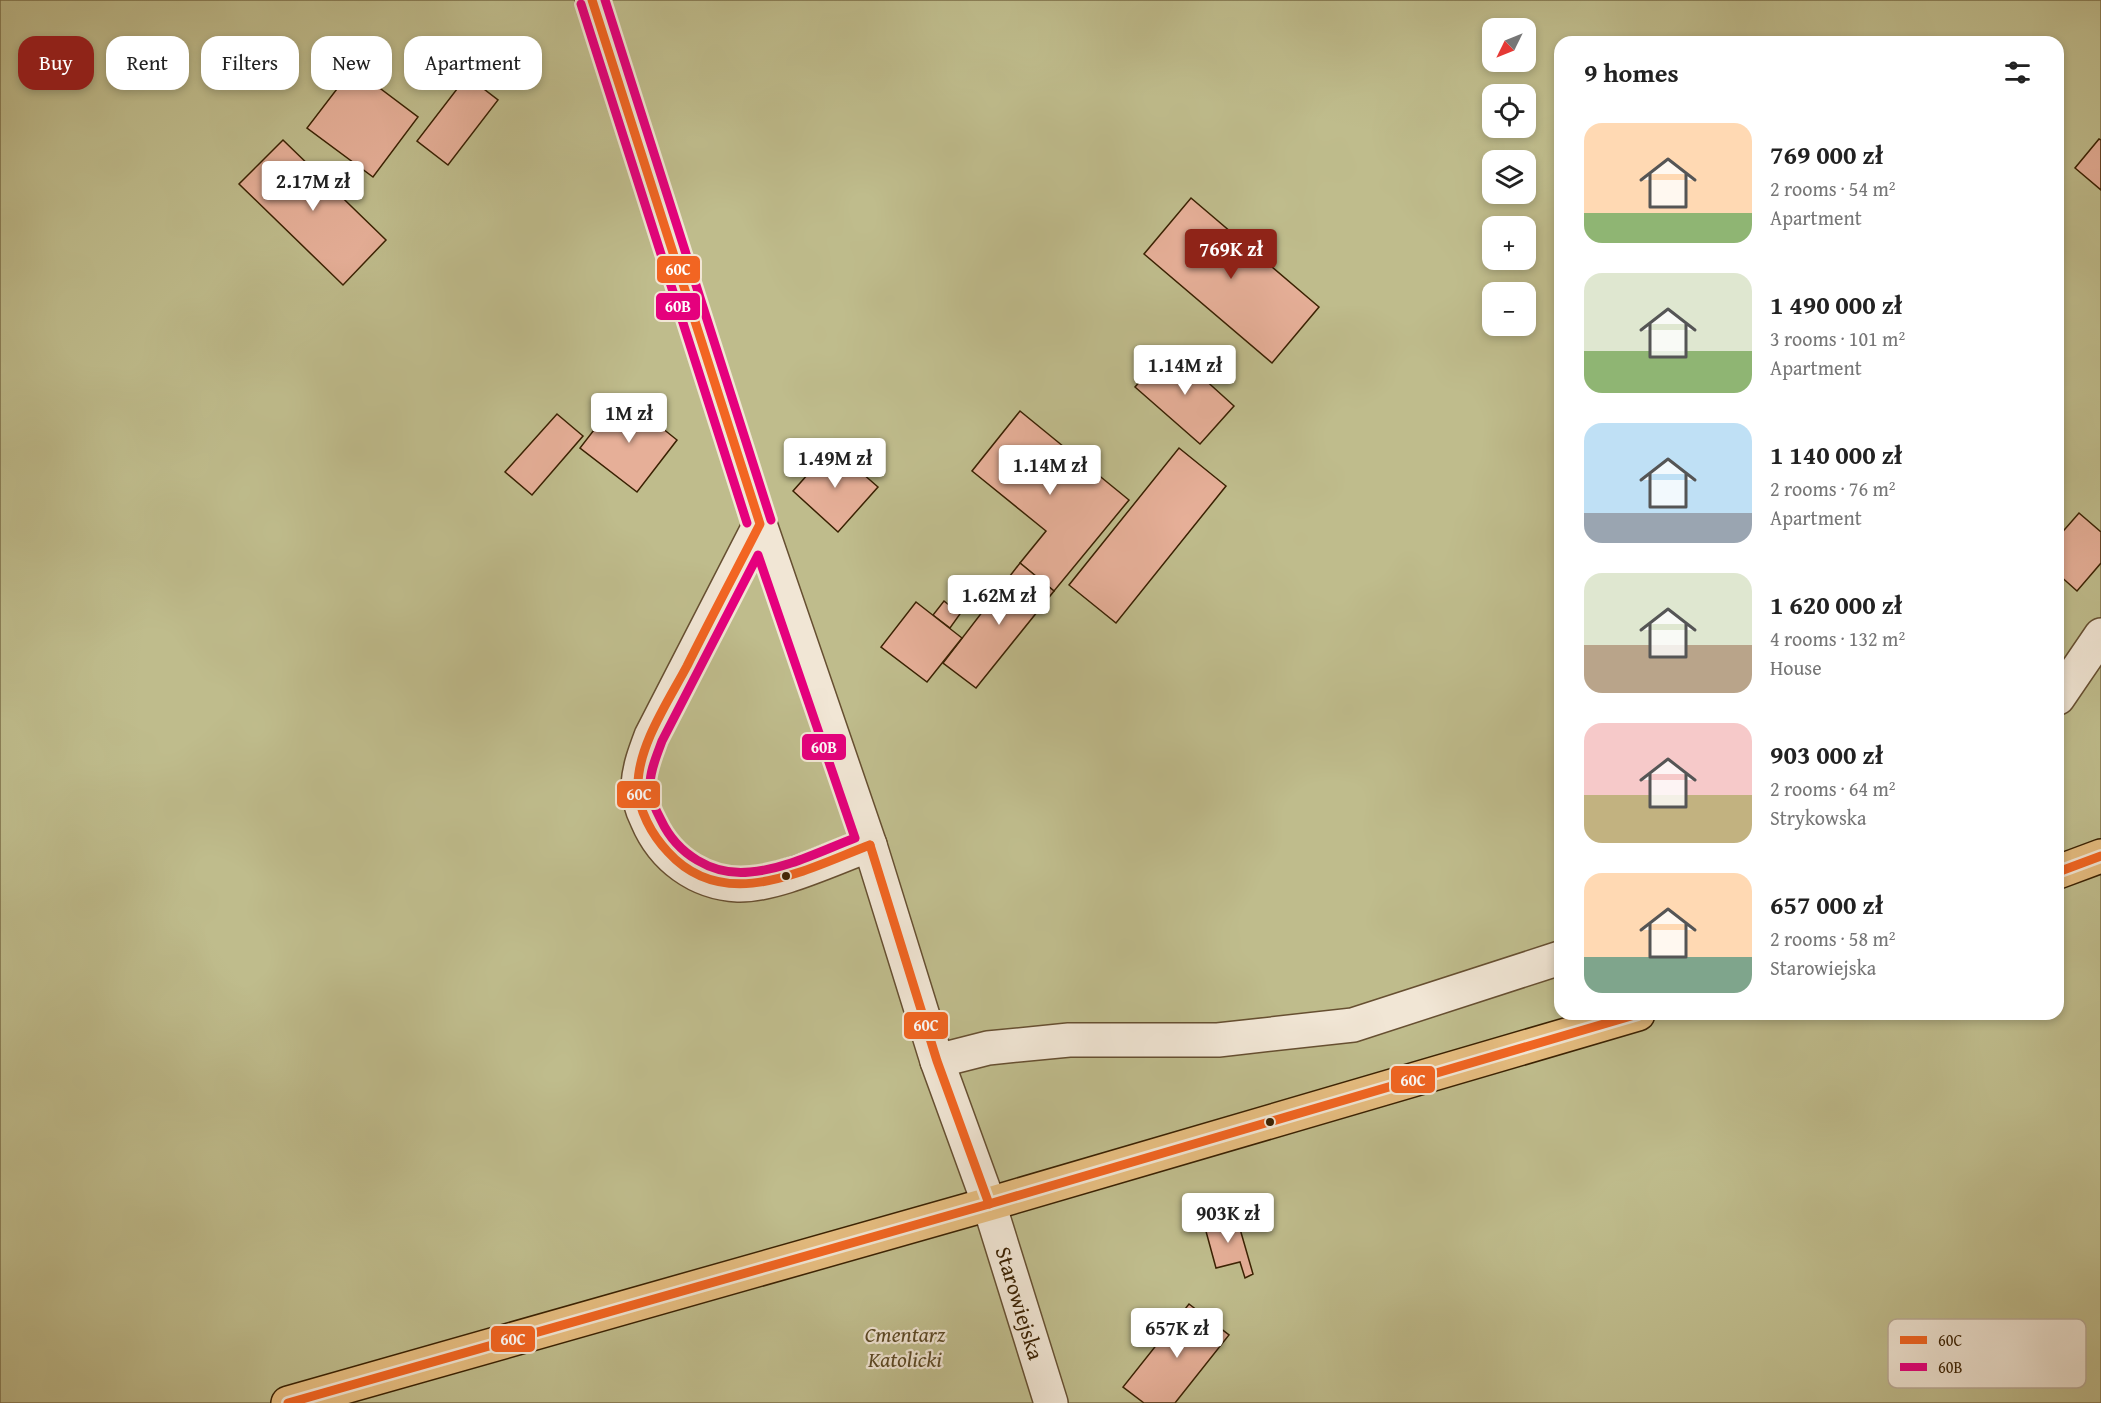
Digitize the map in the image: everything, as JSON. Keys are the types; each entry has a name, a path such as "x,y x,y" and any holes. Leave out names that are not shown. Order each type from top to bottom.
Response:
{"main road":[{"path":"2064,870 2101,856"},
{"path":"288,1403 989,1204 1618,1020"}],"street":[{"name":"Starowiejska","path":"592,0 760,524 870,845 938,1061 989,1204 1051,1403"},
{"path":"760,524 651,736 642,760 638,787 642,810 654,838 688,871 713,881 739,885 770,881 870,845"},
{"path":"2064,689 2101,635"},
{"path":"938,1061 988,1048 1069,1040 1218,1040 1353,1025 1554,960"}],"green space":[{"name":"Cmentarz Katolicki","path":"0,0 2101,0 2101,1403 0,1403"}],"building":[{"path":"336,90 382,90 418,117 373,177 307,128"},
{"path":"456,90 485,90 498,100 448,165 417,141"},
{"path":"2099,139 2101,140 2101,190 2075,168"},
{"path":"283,140 386,240 343,285 239,184"},
{"path":"1191,198 1319,307 1272,363 1144,254"},
{"path":"1170,348 1234,406 1200,444 1135,387"},
{"path":"621,395 677,440 637,492 580,448"},
{"path":"1020,411 1129,500 1054,591 1020,563 1046,531 972,471"},
{"path":"557,414 583,436 532,495 505,472"},
{"path":"832,447 878,487 838,532 793,491"},
{"path":"1179,448 1226,486 1116,623 1069,585"},
{"path":"2079,513 2101,532 2101,563 2077,591 2064,579 2064,530"},
{"path":"1020,563 1054,591 976,688 943,663"},
{"path":"944,601 960,614 950,628 933,615"},
{"path":"916,602 962,638 927,682 881,647"},
{"path":"1236,1215 1253,1274 1245,1278 1240,1262 1216,1268 1204,1224"},
{"path":"1189,1304 1229,1335 1175,1403 1144,1403 1123,1387"}],"transit line":[{"name":"60C","path":"592,0 760,524 648,740 639,772 640,804 651,830 668,852 690,871 715,881 740,884 766,881 793,874 870,845"},
{"name":"60B","path":"605,0 771,520"},
{"name":"60B","path":"581,4 747,523"},
{"name":"60B","path":"758,555 855,838 777,867 736,872 709,866 697,860 676,843 655,808 650,779 662,741 758,555"},
{"name":"60C","path":"870,845 937,1061 989,1204"},
{"name":"60C","path":"2064,870 2101,856"},
{"name":"60C","path":"288,1403 989,1204 1618,1020"}]}
